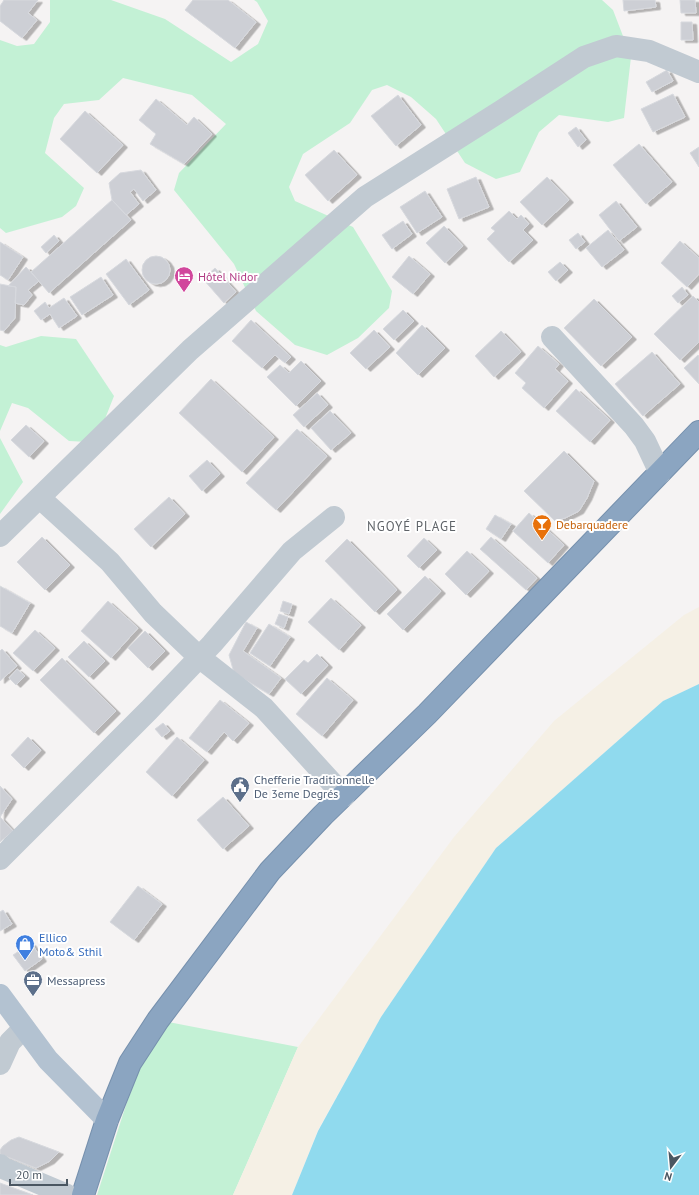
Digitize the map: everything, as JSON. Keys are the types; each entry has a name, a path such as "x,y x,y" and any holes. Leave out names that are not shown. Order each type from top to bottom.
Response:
{"highway":[{"path":"83,1195 107,1120 130,1064 158,1020 270,871 324,815 427,714 699,432"}],"main road":[{"path":"0,995 48,1060 107,1120"}],"street":[{"path":"0,536 190,350 365,197 501,111 584,56 616,46 649,51 699,72"},
{"path":"552,337 634,426 645,441 660,473"},
{"path":"40,498 110,562 153,613 199,657 264,708 344,796"},
{"path":"0,859 143,716 212,644 292,551 334,517"},
{"path":"0,1064 10,1042 24,1028"},
{"path":"0,1165 3,1168 67,1195"}],"green space":[{"path":"50,0 111,0 165,19 231,62 258,44 268,21 257,2 254,0 602,0 613,10 631,57 624,118 608,122 559,115 539,132 520,172 496,179 465,163 436,119 411,97 387,85 372,90 350,123 303,154 289,187 295,201 353,227 392,291 389,308 358,338 327,355 295,345 256,311 234,264 174,190 179,173 226,124 192,95 123,78 99,100 64,104 54,118 45,153 84,188 76,206 62,217 6,233 0,228 0,40 17,46 34,44 50,22"},
{"path":"41,336 76,339 114,396 101,429 88,442 69,441 28,408 12,403 0,431 0,345 6,347"},
{"path":"0,438 23,482 0,514"},
{"path":"158,1020 298,1047 233,1195 97,1195 127,1102"}],"sand":[{"path":"699,607 699,684 663,701 496,848 381,1017 318,1130 292,1195 233,1195 298,1047 454,837 554,721 684,615"}],"water":[{"path":"699,684 699,1195 292,1195 318,1131 381,1017 496,848 663,701"}],"building":[{"path":"4,0 38,0 28,13 37,20 22,38 0,21 0,6"},
{"path":"193,0 228,0 256,22 235,48 185,10"},
{"path":"623,0 655,0 656,7 624,11"},
{"path":"680,0 695,0 696,13 681,13"},
{"path":"681,22 692,22 693,40 681,40"},
{"path":"667,70 673,81 652,92 646,82"},
{"path":"673,94 685,117 653,132 641,109"},
{"path":"398,95 421,125 396,146 371,116"},
{"path":"156,99 187,125 194,117 212,134 184,164 150,144 156,134 139,120"},
{"path":"85,111 123,145 97,173 60,139"},
{"path":"576,127 586,140 578,147 568,133"},
{"path":"639,144 672,182 646,204 613,165"},
{"path":"699,147 699,167 690,153"},
{"path":"334,150 357,175 328,201 305,175"},
{"path":"141,170 156,190 143,201 134,189 130,192 139,204 126,215 112,200 109,183 120,173"},
{"path":"476,177 489,207 459,219 447,189"},
{"path":"547,177 569,200 542,225 520,202"},
{"path":"425,191 442,217 417,233 400,207"},
{"path":"112,200 131,220 49,293 31,272"},
{"path":"616,201 637,227 619,241 599,215"},
{"path":"509,211 517,219 521,215 529,224 523,230 533,240 509,262 487,239 495,231 491,228"},
{"path":"403,221 412,234 392,249 382,235"},
{"path":"444,226 463,246 445,263 426,243"},
{"path":"608,230 624,250 602,267 586,248"},
{"path":"578,233 585,242 576,249 569,240"},
{"path":"54,235 59,241 46,253 41,247"},
{"path":"680,241 699,258 699,274 687,287 661,263"},
{"path":"0,242 23,257 8,280 0,275"},
{"path":"156,256 166,260 170,270 166,280 156,284 146,280 142,270 146,260"},
{"path":"409,256 430,274 413,294 392,277"},
{"path":"126,259 149,290 129,305 106,274"},
{"path":"560,262 568,270 556,281 548,272"},
{"path":"26,267 39,281 28,290 32,295 24,305 15,303 16,287 8,286"},
{"path":"215,268 236,292 224,303 203,279"},
{"path":"101,277 113,295 82,315 70,297"},
{"path":"0,284 16,287 15,318 4,331 0,330"},
{"path":"682,287 688,295 678,303 672,296"},
{"path":"693,296 699,302 699,342 680,360 654,334"},
{"path":"64,298 77,316 59,328 50,314 41,320 34,311 45,302 49,308"},
{"path":"594,299 632,337 601,366 564,328"},
{"path":"403,310 414,321 394,340 383,329"},
{"path":"251,320 291,357 285,363 275,355 262,368 232,341"},
{"path":"422,325 445,348 418,375 396,353"},
{"path":"374,330 390,347 366,369 350,353"},
{"path":"501,331 521,352 494,377 475,356"},
{"path":"538,346 559,364 555,369 568,381 544,408 522,388 526,383 515,373"},
{"path":"652,352 680,384 643,416 615,384"},
{"path":"698,355 699,356 699,384 684,368"},
{"path":"301,361 321,381 296,406 267,377 280,365 289,373"},
{"path":"211,379 274,437 242,472 179,413"},
{"path":"576,389 610,420 590,442 556,411"},
{"path":"317,393 328,405 304,427 293,415"},
{"path":"330,411 351,433 331,450 311,428"},
{"path":"26,425 44,441 29,457 11,440"},
{"path":"297,429 327,456 276,510 246,483"},
{"path":"564,451 594,481 587,498 579,511 555,521 524,491"},
{"path":"207,460 220,474 202,491 189,476"},
{"path":"169,497 185,514 151,547 134,529"},
{"path":"529,513 564,545 548,563 513,531"},
{"path":"495,515 511,524 501,539 486,529"},
{"path":"42,537 70,565 45,590 17,562"},
{"path":"491,537 537,578 526,590 480,549"},
{"path":"424,538 437,550 419,568 407,556"},
{"path":"347,539 397,590 375,612 325,561"},
{"path":"467,551 489,571 466,595 445,574"},
{"path":"425,576 441,591 403,630 387,614"},
{"path":"0,586 30,603 12,633 0,626"},
{"path":"331,598 361,625 339,650 308,622"},
{"path":"108,601 138,628 111,658 81,631"},
{"path":"283,601 292,604 289,614 280,611"},
{"path":"279,614 288,617 284,628 275,624"},
{"path":"246,622 257,628 243,651 281,678 269,694 234,673 229,655"},
{"path":"269,624 290,637 270,666 250,653"},
{"path":"35,630 55,648 33,671 13,653"},
{"path":"145,631 165,651 148,668 128,648"},
{"path":"84,641 105,661 89,677 68,657"},
{"path":"2,649 17,666 0,681 0,651"},
{"path":"317,654 328,665 301,694 285,679 304,660 308,663"},
{"path":"62,658 116,711 94,733 40,680"},
{"path":"17,669 25,676 16,685 9,678"},
{"path":"327,678 353,700 322,736 296,714"},
{"path":"220,700 249,723 233,741 224,732 207,752 189,738"},
{"path":"163,723 170,731 162,737 155,729"},
{"path":"28,737 41,750 24,768 11,755"},
{"path":"177,737 204,760 172,796 146,772"},
{"path":"0,786 12,799 0,817"},
{"path":"223,797 249,826 223,849 197,820"},
{"path":"0,817 13,831 0,842"},
{"path":"138,886 162,904 134,940 110,922"},
{"path":"3,910 12,924 0,931 0,912"},
{"path":"31,943 42,959 25,971 13,955"},
{"path":"19,1137 59,1152 50,1161 36,1168 0,1154 0,1150 3,1146 11,1140"},
{"path":"0,1183 33,1195 0,1195"}],"place":[{"name":"Hôtel Nidor","path":"184,293"},
{"name":"Debarquadere","path":"542,541"},
{"name":"Chefferie Traditionnelle De 3eme Degrés","path":"240,803"},
{"name":"Ellico Moto& Sthil","path":"25,961"},
{"name":"Messapress","path":"33,997"}],"district":[{"name":"NGOYÉ PLAGE","path":"412,526"}]}
